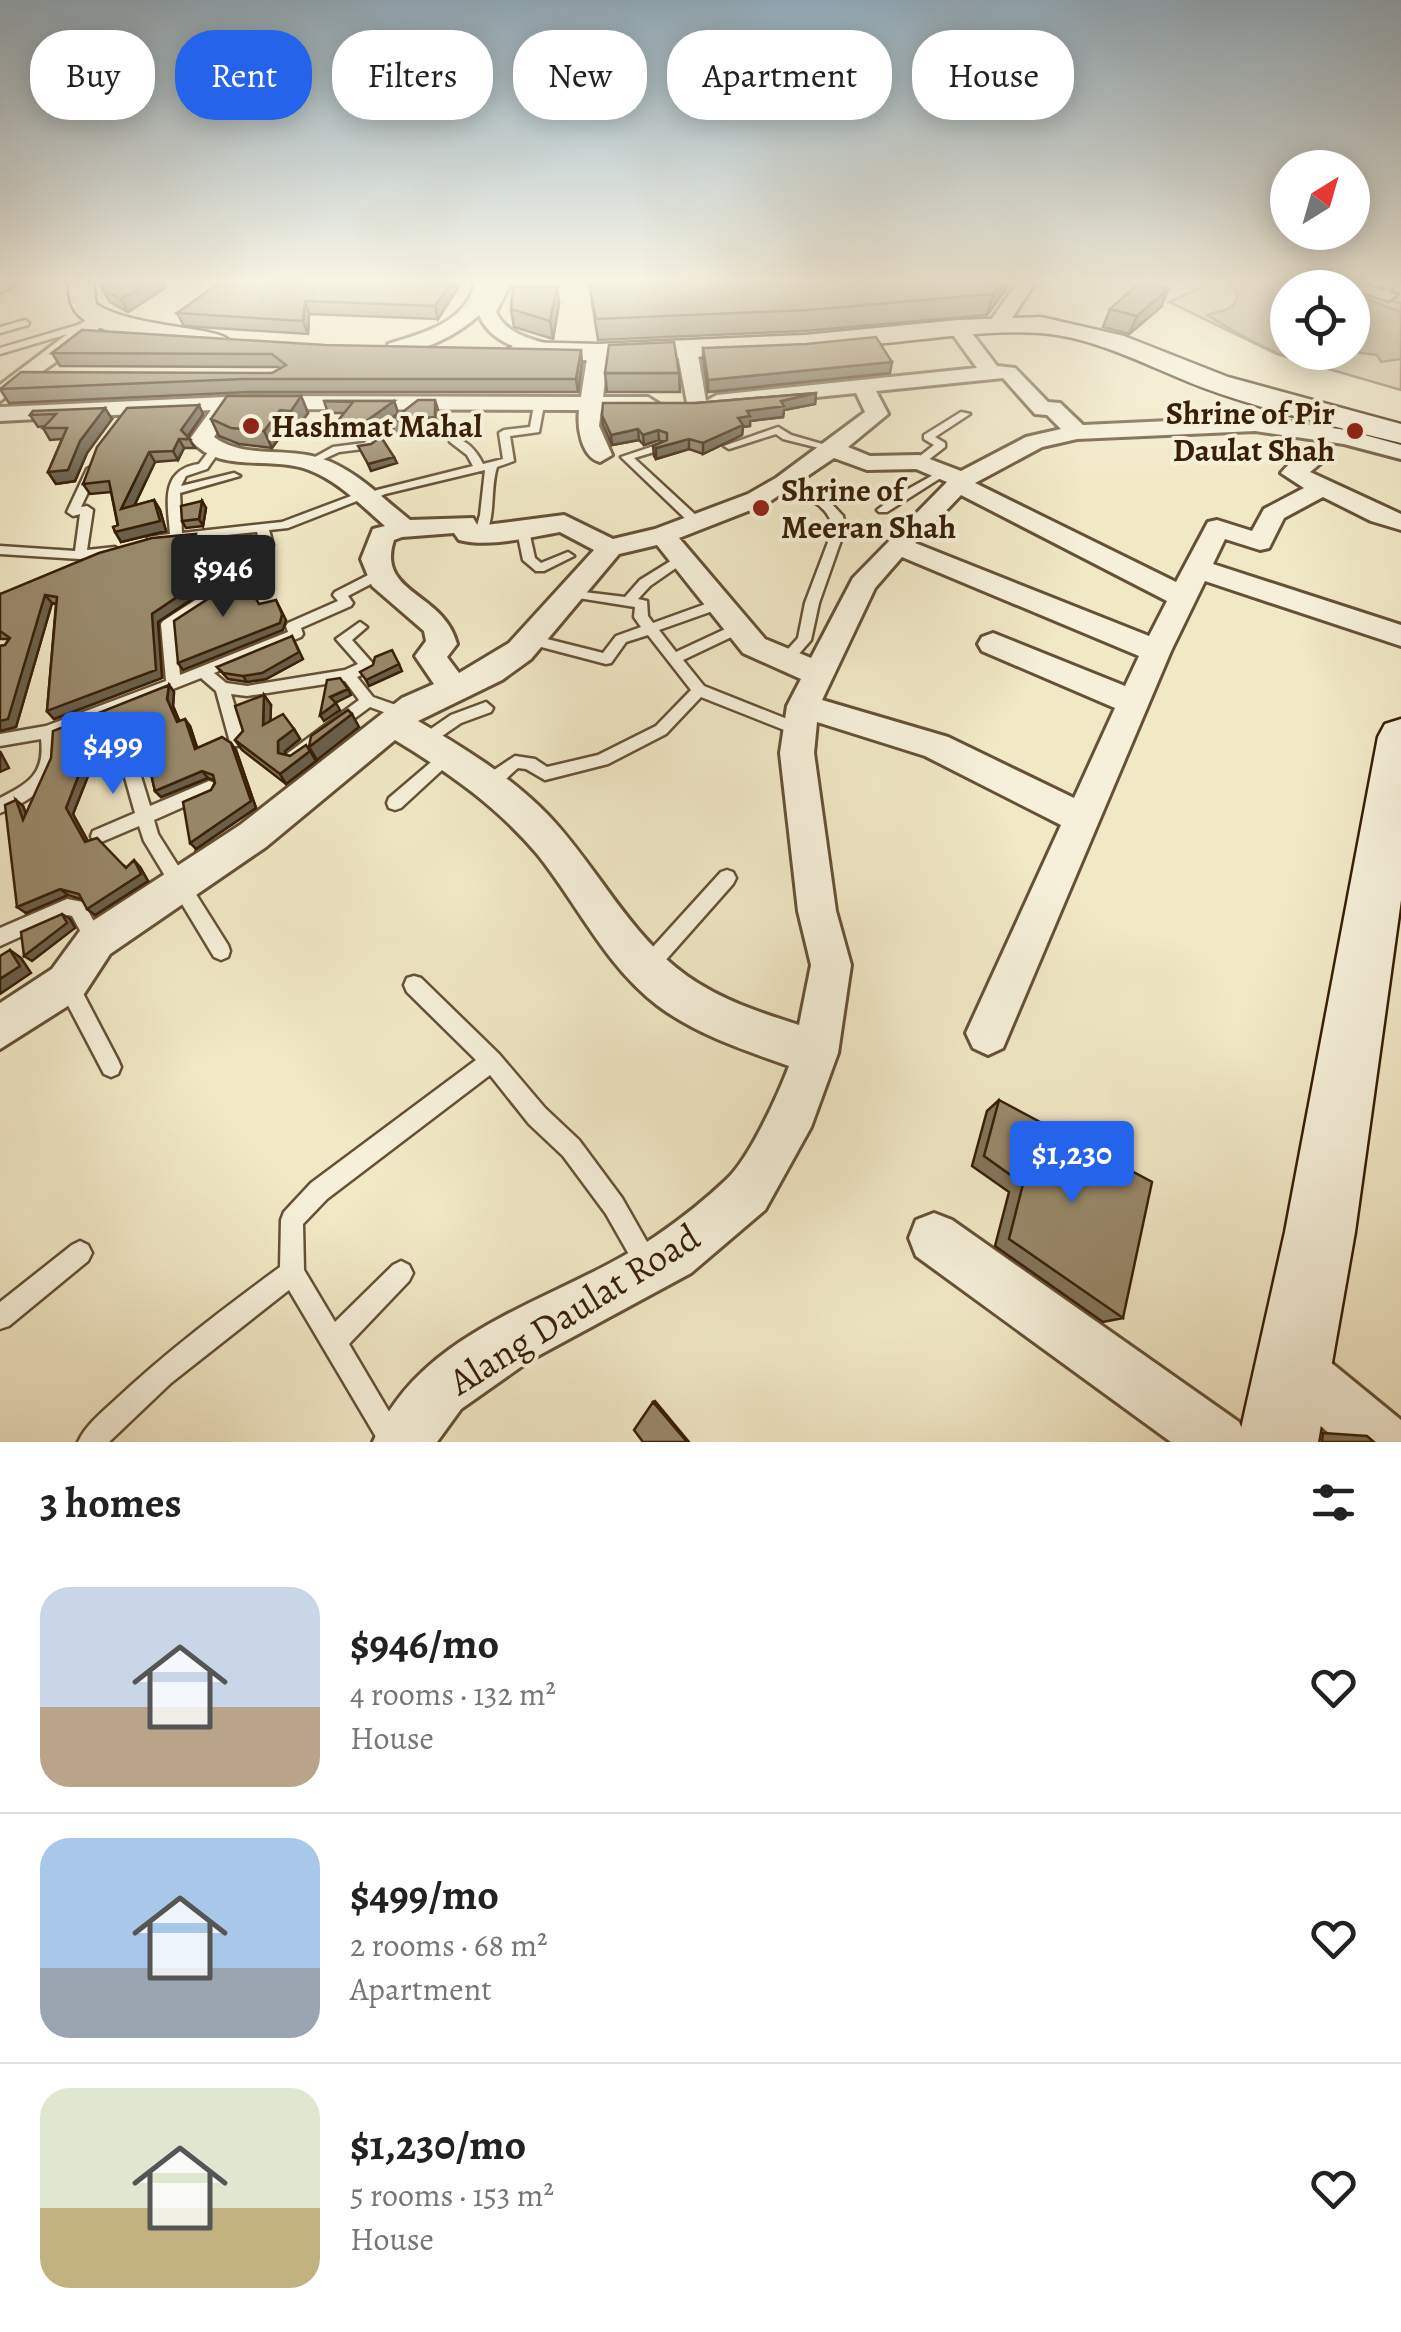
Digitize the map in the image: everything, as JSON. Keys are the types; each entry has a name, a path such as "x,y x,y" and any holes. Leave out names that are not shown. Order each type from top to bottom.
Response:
{"main road":[{"path":"541,350 649,350"},
{"path":"1135,350 1401,423"},
{"path":"1177,364 1218,383 1401,434"},
{"path":"1278,1442 1320,1232 1401,738"}],"street":[{"path":"0,395 56,350"},
{"path":"196,364 215,350"},
{"path":"687,350 696,403"},
{"path":"974,350 991,373"},
{"path":"598,352 588,426 600,455"},
{"path":"0,414 125,415 257,402 696,403 1008,372 1043,409 1052,408 1077,432"},
{"path":"22,376 58,376"},
{"path":"257,402 278,377"},
{"path":"1218,383 1246,405 1255,424"},
{"path":"0,1028 68,984 96,941 408,727 470,700 492,672 531,640 610,548 663,536 757,499 785,483 877,414 864,388"},
{"path":"227,403 201,439 222,454 311,462 330,470 402,527 412,530 464,524 468,534 523,531 564,523 610,548"},
{"path":"801,692 863,584 890,527 955,478 1034,442 1077,432 1255,424 1346,437 1401,452"},
{"path":"832,448 867,463 919,462 1188,582 1401,636"},
{"path":"1321,453 1293,474 1380,516 1401,522"},
{"path":"988,1033 1156,651 1217,528 1260,542 1273,514 1322,488"},
{"path":"402,527 382,535 374,559 380,574 438,627 442,644 430,656 470,700"},
{"path":"890,527 1156,651"},
{"path":"663,536 754,646 801,692 936,746 1082,819"},
{"path":"993,644 1133,703"},
{"name":"Alang Daulat Road","path":"402,1442 442,1389 514,1340 672,1255 748,1194 796,1111 816,1053 831,965 817,911 801,692"},
{"path":"408,727 488,782 537,827 630,954 672,992 755,1032 816,1053"},
{"path":"934,1238 1219,1442"},
{"path":"1293,1366 1383,1442"}],"lane":[{"path":"311,462 337,449 367,446 420,404"},
{"path":"141,543 262,528 509,461 504,433 535,430 539,405"},
{"path":"919,462 941,445 928,437 965,414"},
{"path":"728,446 778,430 787,437 832,448"},
{"path":"454,440 472,453 479,468"},
{"path":"660,446 626,457 696,522"},
{"path":"176,536 175,491 179,473 185,468 203,467 216,449"},
{"path":"80,555 87,510 74,512 96,455"},
{"path":"481,533 489,511 485,480 493,464"},
{"path":"175,491 234,476"},
{"path":"488,782 515,762 528,763 545,774 602,760 662,730 699,690 801,692 804,640 812,604 839,529 837,516 826,504 785,483"},
{"path":"174,682 168,624 246,573 268,545 262,528"},
{"path":"523,531 529,560 540,568 568,556"},
{"path":"63,573 126,548"},
{"path":"0,550 102,555"},
{"path":"630,600 645,583 682,558"},
{"path":"0,740 48,732 296,634 293,626 346,603 340,595 380,574"},
{"path":"572,593 642,604 640,617 699,690"},
{"path":"531,640 606,659 621,639 720,604"},
{"path":"222,688 246,690 348,675 368,666 344,639 360,627"},
{"path":"676,658 739,628"},
{"path":"203,672 222,688 238,742"},
{"path":"348,675 408,727"},
{"path":"294,757 408,727"},
{"path":"395,803 408,727"},
{"path":"0,806 37,787 53,758 48,732"},
{"path":"128,760 150,836 221,951"},
{"path":"99,836 209,788"},
{"path":"647,968 726,878"},
{"path":"0,938 68,907 77,908 96,941"},
{"path":"68,984 110,1067"},
{"path":"414,985 492,1061 537,1116 572,1148 614,1206 649,1267"},
{"path":"394,1442 292,1273 292,1220 320,1191 492,1061"},
{"path":"0,1317 80,1254"},
{"path":"91,1442 127,1403 198,1343 292,1273"},
{"path":"333,1342 401,1273"}],"shaded area":[{"path":"1370,350 1401,350 1401,390 1332,370 1370,370"},
{"path":"1370,350 1401,350 1401,359 1381,362 1377,355 1370,354"}],"building":[{"path":"581,350 576,379 243,379 0,389 21,372 272,373 286,365 272,354 52,353"},
{"path":"608,350 675,350 679,373 605,373"},
{"path":"703,350 885,350 892,362 708,380"},
{"path":"816,393 781,401 784,406 747,411 750,416 738,418 743,425 703,443 689,439 656,448 653,446 667,440 667,433 658,430 643,435 638,429 611,435 602,415 603,403 696,403"},
{"path":"227,396 301,396 291,411 280,410 264,431 231,428 211,419"},
{"path":"418,400 435,400 435,417 391,421"},
{"path":"324,401 394,401 358,427 334,426 353,402"},
{"path":"199,405 181,430 190,439 179,439 173,451 149,452 121,509 154,500 160,521 115,532 113,527 118,525 109,481 83,484 97,447 127,408"},
{"path":"105,408 80,441 68,470 48,472 67,428 43,428 56,414 30,415 33,411"},
{"path":"381,437 394,457 368,464 358,446"},
{"path":"202,501 199,519 182,521 181,506"},
{"path":"196,534 195,540 204,546 217,570 152,614 156,670 47,711 57,597 45,595 8,719 0,721 0,646 10,638 0,631 0,594 99,553 152,538"},
{"path":"243,576 259,604 276,600 282,614 280,623 178,663 174,621"},
{"path":"292,636 299,652 262,673 243,676 223,673 217,667"},
{"path":"392,650 399,664 366,680 360,672 373,665 375,657"},
{"path":"340,678 348,689 330,697 336,703 320,715 327,680"},
{"path":"169,685 167,699 177,722 185,719 195,749 222,737 231,743 251,801 190,843 183,802 211,790 215,783 213,775 202,771 155,791 148,761 137,765 138,755 129,746 115,746 110,751 112,762 81,769 66,808 85,842 97,838 126,868 134,860 141,874 87,909 79,894 60,889 17,907 5,805 16,800 23,820 51,758 53,731"},
{"path":"264,695 263,725 283,714 294,729 278,741 278,753 290,756 306,745 310,751 280,774 235,740 243,731 235,706"},
{"path":"348,710 352,714 309,747 311,736"},
{"path":"62,914 67,923 24,956 21,932"},
{"path":"10,950 20,966 0,979 0,956"},
{"path":"999,1100 1152,1182 1123,1318 1009,1239 1023,1184 984,1156"},
{"path":"653,1402 687,1442 643,1442 634,1430"}],"place":[{"name":"Hashmat Mahal","path":"251,426"},
{"name":"Shrine of Pir Daulat Shah","path":"1355,431"},
{"name":"Shrine of Meeran Shah","path":"761,508"}]}
